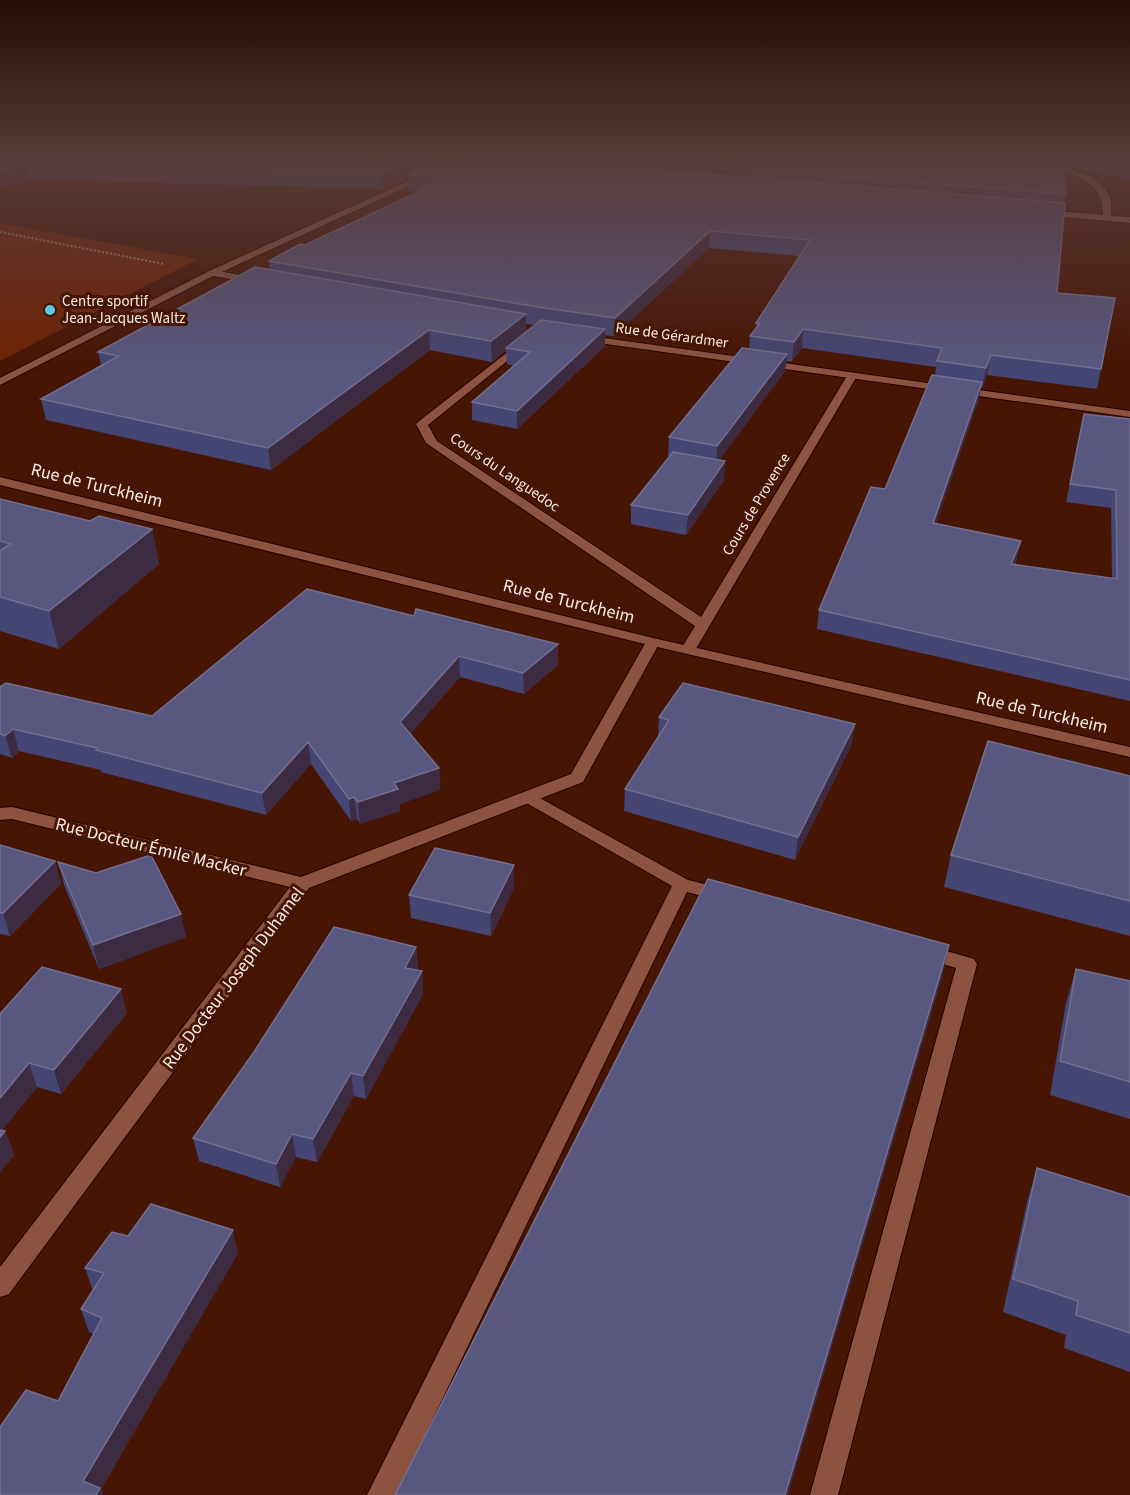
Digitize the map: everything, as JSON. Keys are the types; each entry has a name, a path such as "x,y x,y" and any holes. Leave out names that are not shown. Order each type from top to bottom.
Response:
{"street":[{"path":"0,382 212,273 316,227"},
{"path":"212,273 265,282"},
{"name":"Cours du Languedoc","path":"538,331 422,424 432,443 702,624"},
{"name":"Rue de Gérardmer","path":"571,336 1130,414"},
{"name":"Cours de Provence","path":"689,649 852,376"},
{"name":"Rue de Turckheim","path":"0,481 653,642 1130,752"},
{"name":"Rue Docteur Joseph Duhamel","path":"0,1286 302,884 577,778 653,642"},
{"path":"529,797 682,884 750,903"},
{"name":"Rue Docteur Émile Macker","path":"0,814 12,813 302,884"},
{"path":"381,1495 682,884"},
{"path":"824,1495 967,964 910,948"}],"path":[{"path":"0,232 212,273"}],"shaded area":[{"name":"Centre sportif Jean-Jacques Waltz","path":"0,227 21,227 198,259 0,361"}],"building":[{"path":"344,227 1063,227 1057,293 1115,298 1101,369 991,355 986,368 937,361 942,348 803,329 794,342 750,336 760,323 756,323 810,240 710,231 615,318 269,261 300,244 305,245"},
{"path":"255,267 526,314 491,341 429,330 268,448 41,399 119,356 98,352"},
{"path":"541,320 605,329 517,411 472,402 530,352 506,348"},
{"path":"742,348 787,354 717,446 669,437"},
{"path":"932,375 982,382 933,523 1021,541 1011,564 1117,579 1116,490 1070,484 1084,414 1130,419 1130,680 819,610 871,487 885,489"},
{"path":"673,452 725,461 688,515 631,505"},
{"path":"0,499 90,521 99,516 152,529 49,611 0,597 0,551 11,544 0,541"},
{"path":"307,589 414,616 416,609 558,644 523,673 459,656 400,722 439,768 394,783 398,789 358,802 354,797 349,799 308,742 262,793 96,750 97,748 13,729 5,736 0,734 0,687 6,683 152,716"},
{"path":"683,683 855,724 798,837 625,789 669,720 659,717"},
{"path":"988,741 1130,776 1130,901 951,855"},
{"path":"0,845 55,861 3,913 0,913"},
{"path":"435,848 514,865 490,913 409,895"},
{"path":"151,855 181,914 93,945 58,862 96,873"},
{"path":"708,879 949,945 785,1495 395,1495"},
{"path":"334,927 416,947 405,968 422,971 363,1076 351,1073 313,1139 292,1134 276,1164 193,1138 254,1052"},
{"path":"42,967 121,989 54,1070 29,1063 0,1098 0,1014"},
{"path":"1076,969 1130,981 1130,1082 1060,1061"},
{"path":"1037,1168 1130,1197 1130,1333 1076,1315 1078,1301 1013,1279"},
{"path":"151,1204 233,1230 83,1481 100,1488 96,1495 0,1495 0,1427 26,1390 58,1401 102,1318 81,1309 104,1273 85,1268 112,1232 128,1236"}],"place":[{"name":"Centre sportif Jean-Jacques Waltz","path":"50,310"}]}
